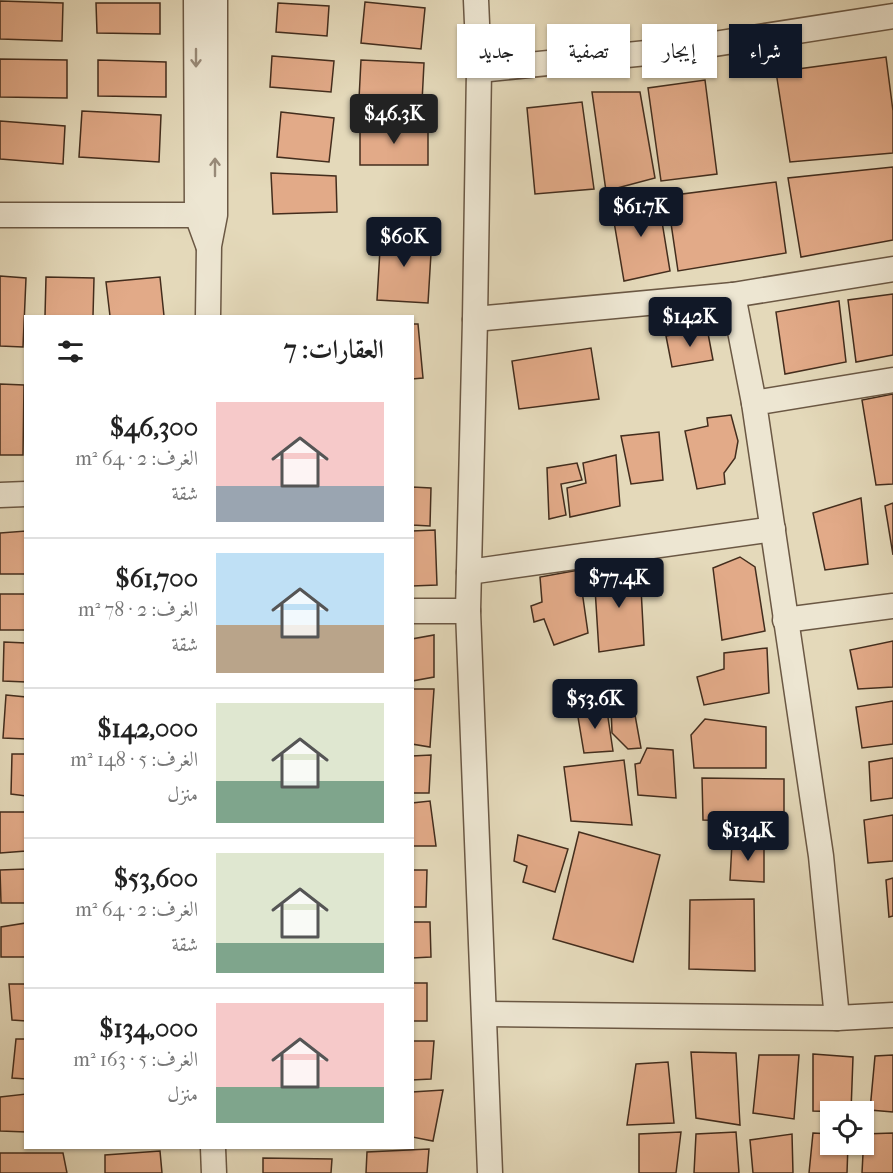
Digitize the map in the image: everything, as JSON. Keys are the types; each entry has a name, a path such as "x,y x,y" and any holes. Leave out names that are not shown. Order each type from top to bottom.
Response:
{"street":[{"path":"196,0 209,246 208,315"},
{"path":"206,215 215,0"},
{"path":"476,0 477,24"},
{"path":"535,64 676,50 893,16"},
{"path":"479,78 468,611 490,1173"},
{"path":"0,215 206,215"},
{"path":"475,319 733,295 893,269"},
{"path":"733,295 754,403 821,856 837,1018"},
{"path":"754,403 893,380"},
{"path":"0,495 24,494"},
{"path":"469,572 772,530"},
{"path":"785,620 893,606"},
{"path":"414,611 468,611"},
{"path":"485,1014 837,1018 893,1015"},
{"path":"213,1149 214,1173"}],"building":[{"path":"0,1 63,3 62,41 0,39"},
{"path":"365,2 425,8 421,49 361,43"},
{"path":"96,3 160,3 160,34 97,33"},
{"path":"278,3 329,6 327,36 276,32"},
{"path":"272,56 334,61 331,92 270,87"},
{"path":"886,57 893,111 893,153 790,162 777,78 802,78 802,68"},
{"path":"0,59 67,60 67,98 0,97"},
{"path":"98,60 166,62 166,97 98,96"},
{"path":"361,60 424,63 422,102 359,99"},
{"path":"705,80 717,174 661,181 648,88"},
{"path":"592,92 640,92 655,178 606,191"},
{"path":"582,102 594,189 535,194 527,108"},
{"path":"82,111 161,115 159,162 79,157"},
{"path":"281,112 334,118 329,162 277,157"},
{"path":"0,121 65,126 63,164 0,159"},
{"path":"360,124 428,125 428,165 360,165"},
{"path":"893,167 893,240 801,257 788,178"},
{"path":"271,173 336,176 337,212 273,214"},
{"path":"776,182 786,253 678,271 667,196"},
{"path":"658,197 670,271 624,281 611,204"},
{"path":"381,233 432,237 428,303 377,300"},
{"path":"0,276 26,278 23,347 0,346"},
{"path":"46,277 94,278 93,315 45,315"},
{"path":"160,277 164,315 110,315 106,282"},
{"path":"893,294 893,355 856,362 848,300"},
{"path":"839,301 846,362 785,374 776,312"},
{"path":"414,324 418,324 423,378 414,379"},
{"path":"707,328 713,360 672,367 666,336"},
{"path":"591,348 599,399 519,409 512,361"},
{"path":"0,384 24,385 23,455 0,455"},
{"path":"893,394 893,484 876,485 862,400"},
{"path":"731,415 738,441 735,458 724,473 725,484 697,489 685,431 708,426 707,418"},
{"path":"659,432 663,480 631,484 621,436"},
{"path":"616,455 620,506 570,517 567,488 586,483 583,463"},
{"path":"577,463 582,480 561,484 566,515 549,519 547,468"},
{"path":"414,487 431,488 430,526 414,525"},
{"path":"861,498 868,564 825,570 813,513"},
{"path":"893,503 893,555 885,506"},
{"path":"435,530 437,585 414,586 414,531"},
{"path":"24,531 24,574 0,574 0,533"},
{"path":"740,557 755,567 765,631 722,640 713,568"},
{"path":"612,567 625,573 640,569 644,645 599,652 594,572"},
{"path":"579,570 588,633 554,645 544,619 534,622 531,606 542,602 540,577"},
{"path":"0,594 24,594 24,630 0,630"},
{"path":"434,635 434,677 414,681 414,639"},
{"path":"893,641 893,687 858,689 850,650"},
{"path":"4,642 24,643 24,682 3,681"},
{"path":"767,648 769,693 704,705 697,677 724,669 724,653"},
{"path":"414,689 434,689 430,747 414,744"},
{"path":"6,695 24,697 24,739 3,738"},
{"path":"893,701 893,744 862,748 856,707"},
{"path":"606,704 613,751 584,753 577,711"},
{"path":"633,704 641,748 628,749 612,733 611,706"},
{"path":"705,719 766,727 766,768 694,768 691,735"},
{"path":"647,748 673,750 676,798 638,795 635,764 640,763"},
{"path":"12,754 24,754 24,796 11,794"},
{"path":"431,755 429,793 414,793 414,756"},
{"path":"893,758 893,798 871,801 869,762"},
{"path":"624,760 632,825 571,821 564,767"},
{"path":"702,778 784,779 784,822 703,820"},
{"path":"430,801 436,846 414,846 414,803"},
{"path":"0,812 24,812 24,851 0,853"},
{"path":"893,815 893,861 868,863 864,820"},
{"path":"579,832 660,855 633,962 553,939"},
{"path":"518,835 568,849 555,892 523,882 527,866 514,861"},
{"path":"764,841 764,882 730,880 732,843"},
{"path":"24,869 24,903 1,903 0,870"},
{"path":"414,870 427,870 426,907 414,907"},
{"path":"893,878 893,916 889,917 886,880"},
{"path":"754,899 755,971 689,969 690,900"},
{"path":"414,922 430,922 431,957 414,958"},
{"path":"24,923 24,957 1,957 1,927"},
{"path":"414,983 427,983 427,1021 414,1021"},
{"path":"9,984 24,984 24,1021 12,1020"},
{"path":"16,1039 24,1039 24,1079 12,1078"},
{"path":"414,1041 434,1041 431,1079 414,1080"},
{"path":"691,1052 736,1053 740,1125 696,1118"},
{"path":"813,1054 853,1057 851,1101 820,1101 820,1111 813,1111"},
{"path":"759,1055 799,1055 794,1119 753,1113"},
{"path":"893,1055 893,1112 874,1110 874,1101 871,1101 875,1056"},
{"path":"668,1062 674,1123 627,1125 636,1064"},
{"path":"443,1090 433,1141 414,1137 414,1092"},
{"path":"24,1094 24,1132 0,1131 0,1097"},
{"path":"681,1132 676,1173 639,1173 639,1134"},
{"path":"736,1132 739,1173 694,1173 696,1134"},
{"path":"813,1133 820,1133 820,1155 848,1155 847,1173 809,1173"},
{"path":"893,1133 893,1173 862,1173 863,1155 874,1155 874,1134"},
{"path":"792,1134 793,1173 753,1173 750,1140"},
{"path":"429,1149 427,1173 366,1173 367,1152"},
{"path":"160,1151 162,1173 105,1173 105,1155"},
{"path":"0,1153 63,1153 67,1173 0,1173"},
{"path":"263,1158 332,1159 331,1173 263,1173"}]}
